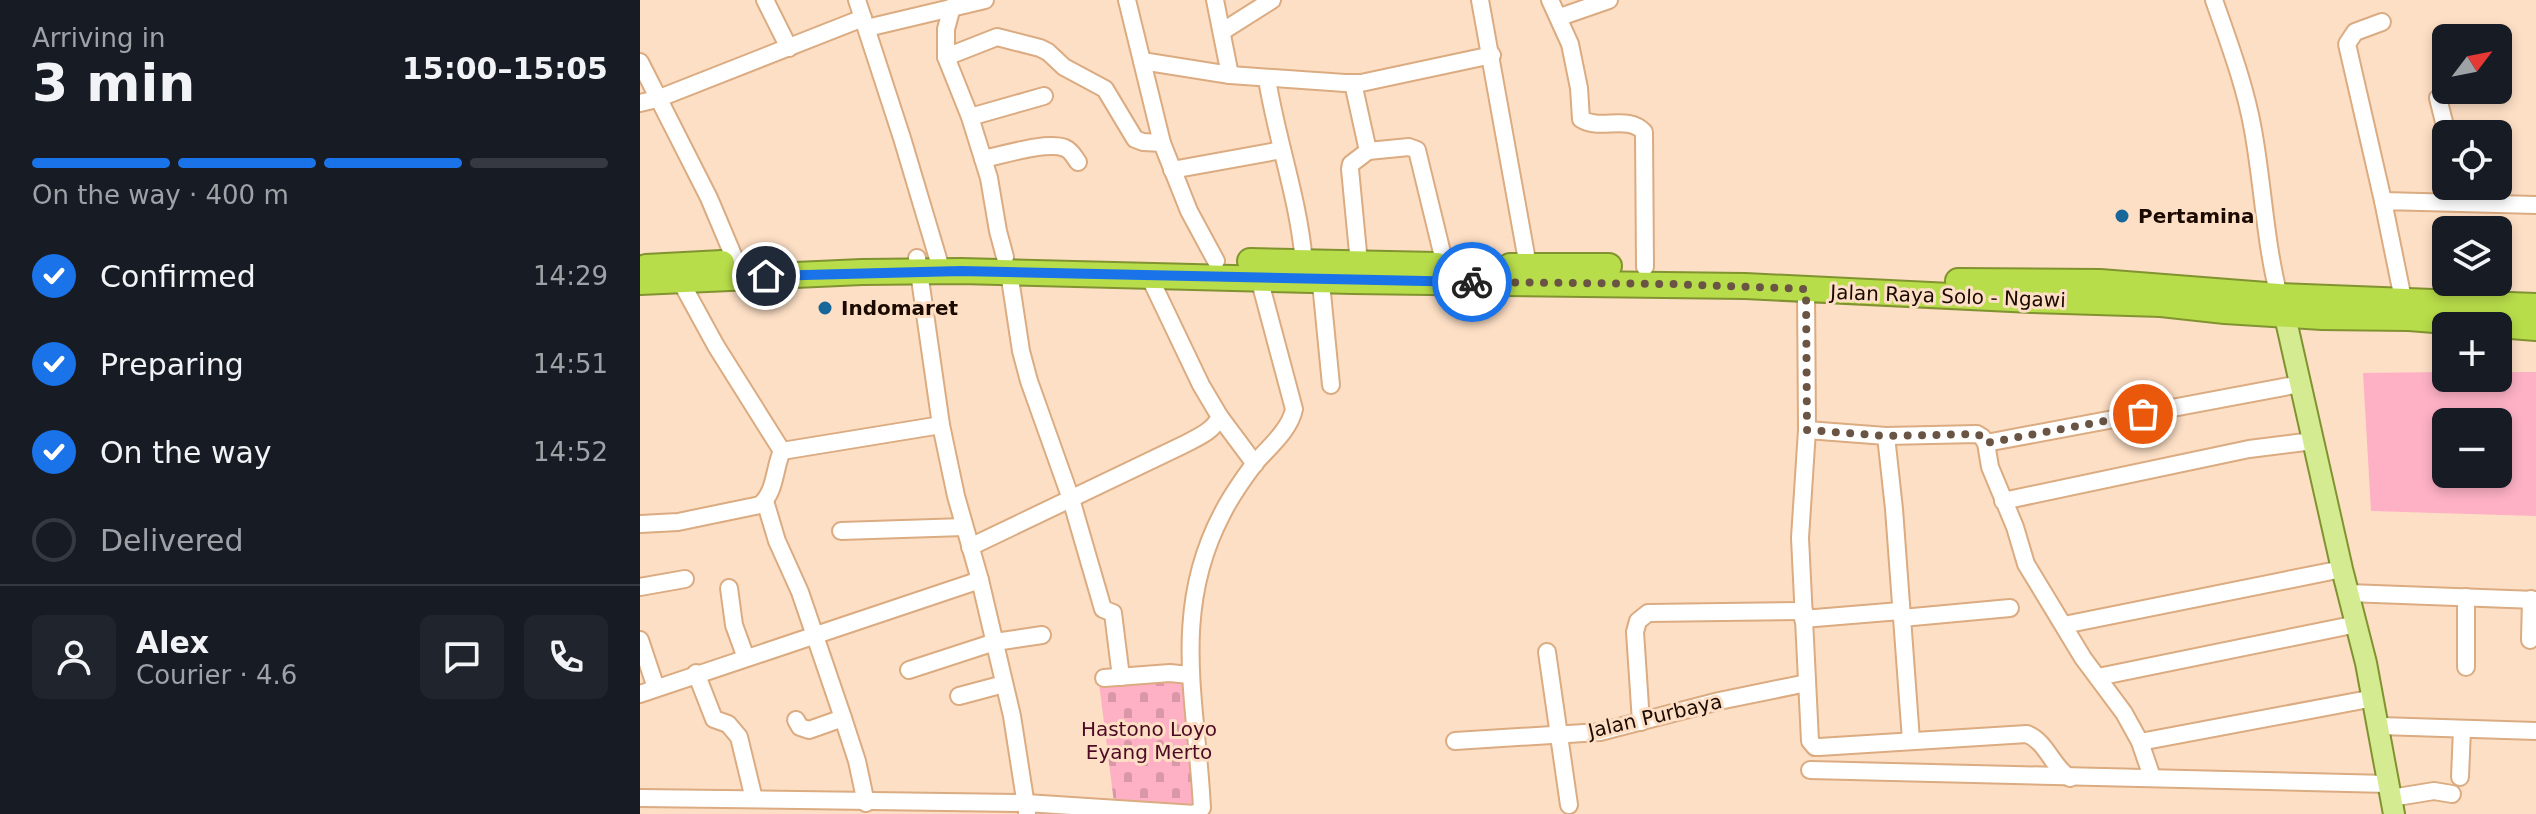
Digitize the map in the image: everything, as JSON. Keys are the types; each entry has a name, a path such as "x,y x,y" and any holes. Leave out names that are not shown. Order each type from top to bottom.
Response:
{"highway":[{"name":"Jalan Raya Solo - Ngawi","path":"640,267 735,258 834,258 929,265"},
{"name":"Jalan Raya Solo - Ngawi","path":"640,282 681,282 929,265 1216,261 1311,271 2161,304 2282,305 2403,299 2536,306"},
{"name":"Jalan Raya Solo - Ngawi","path":"1007,265 1149,276 1259,278 1359,263 1737,269 1894,279 2141,284 2282,305 2536,328"}],"main road":[{"path":"2282,305 2374,698 2391,799"}],"street":[{"path":"765,0 789,48"},
{"path":"857,0 929,265 941,425 995,642 1027,809"},
{"path":"640,103 865,23 916,8 952,7 983,0"},
{"path":"1127,0 1162,143 1189,211 1216,261"},
{"path":"1215,0 1230,75"},
{"path":"1223,31 1272,0"},
{"path":"1480,0 1528,266"},
{"path":"1550,0 1560,17 1576,66 1581,119 1595,124 1633,124 1644,132 1645,267"},
{"path":"1560,17 1609,0"},
{"path":"2214,0 2249,111 2282,305"},
{"path":"952,7 946,29 946,57 983,159 1029,381 1071,499 1103,609 1113,613 1113,677 1170,673 1189,675"},
{"path":"2382,22 2355,32 2347,44 2403,299"},
{"path":"946,57 997,37 1040,48 1064,67 1109,93 1135,139 1162,143"},
{"path":"1142,61 1267,79 1353,83 1492,55"},
{"path":"640,62 709,198 735,258 640,255"},
{"path":"1267,79 1273,120 1311,271 1322,293 1331,385"},
{"path":"1353,83 1368,151"},
{"path":"970,117 1044,96"},
{"path":"983,159 1051,147 1070,151 1078,162"},
{"path":"1359,263 1350,169 1353,162 1368,151 1409,147 1417,150 1445,265"},
{"path":"1172,170 1282,150"},
{"path":"2383,201 2432,197"},
{"path":"2502,200 2536,205"},
{"path":"1149,276 1201,385 1255,464"},
{"path":"643,793 1027,809 1200,812 1200,764 1189,675 1189,635 1204,559 1221,515 1255,464 1286,427 1294,409 1259,278"},
{"path":"681,282 716,346 782,451"},
{"path":"1806,289 1807,430 1800,538 1809,738 1815,747 2027,734 2038,739 2062,773 2070,778"},
{"path":"1986,443 2300,384"},
{"path":"970,547 1208,432 1220,417"},
{"path":"782,451 941,425"},
{"path":"1807,430 1886,436 1977,434 1982,437 2026,564 2078,650 2124,713 2140,742 2152,777"},
{"path":"1886,436 1911,740"},
{"path":"2003,501 2249,449 2313,441"},
{"path":"640,524 678,522 752,509 765,501 782,451"},
{"path":"765,501 843,718 866,803"},
{"path":"841,531 964,527"},
{"path":"2064,625 2342,569"},
{"path":"640,587 685,579"},
{"path":"640,640 648,691 980,580"},
{"path":"729,588 734,625 746,658"},
{"path":"2348,593 2533,600 2530,640"},
{"path":"2466,597 2466,667"},
{"path":"1641,722 1635,632 1638,621 1648,613 1901,614 2010,608"},
{"path":"2098,677 2357,624"},
{"path":"909,670 995,642 1042,635"},
{"path":"1547,652 1569,805"},
{"path":"696,673 714,719 728,724 739,737 754,799"},
{"name":"Jalan Purbaya","path":"1455,741 1600,732 1719,701 1807,683"},
{"path":"959,696 1004,684"},
{"path":"2140,742 2374,698"},
{"path":"796,720 800,727 809,730 843,718"},
{"path":"2380,726 2536,731"},
{"path":"2460,777 2462,729"},
{"path":"1810,770 2070,778 2152,777 2391,799 2434,791 2452,794"}],"green space":[{"path":"2432,372 2432,392 2512,392 2512,372 2536,372 2536,516 2371,511 2363,373"},
{"name":"Hastono Loyo Eyang Merto","path":"1187,679 1196,803 1192,807 1114,803 1099,683"}],"way so far":[{"path":"1472,282 1806,289 1807,430 1886,436 1977,434 1986,443 2143,414"}],"place":[{"name":"Pertamina","path":"2122,216"},
{"name":"Indomaret","path":"825,308"}],"route":[{"path":"766,276 961,271 1472,282"}]}
